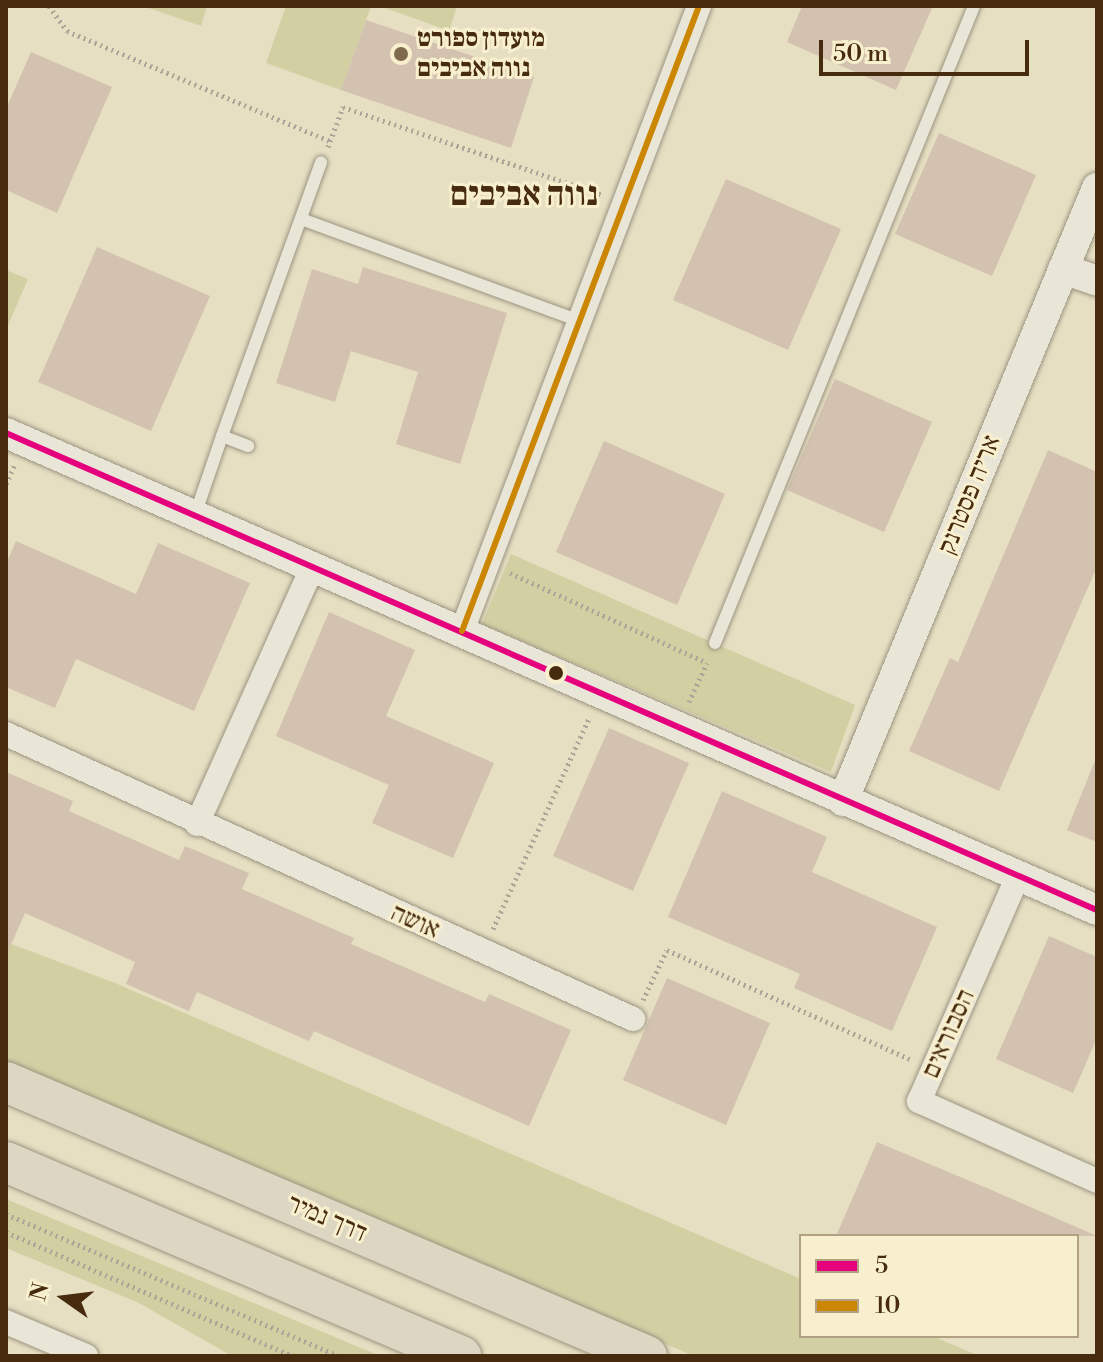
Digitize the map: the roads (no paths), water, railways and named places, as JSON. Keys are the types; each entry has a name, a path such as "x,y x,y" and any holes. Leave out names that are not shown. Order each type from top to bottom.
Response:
{"highway":[{"name":"דרך נמיר","path":"6,1082 647,1356"},
{"path":"6,1162 461,1356"}],"street":[{"path":"462,631 699,6"},
{"name":"אריה פסטרנק","path":"843,801 1097,188"},
{"path":"1063,269 1097,281"},
{"path":"6,433 679,724 843,801 1097,910"},
{"path":"197,824 313,566"},
{"name":"אושה","path":"6,734 197,824 633,1019"},
{"name":"הסבוראים","path":"1018,876 919,1101 1097,1181"},
{"path":"6,1322 86,1356"}],"lane":[{"path":"715,643 974,6"},
{"path":"195,515 321,162"},
{"path":"301,219 580,321"},
{"path":"222,436 248,446"}],"place":[{"name":"מועדון ספורט נווה אביבים","path":"401,54"}],"district":[{"name":"נווה אביבים","path":"524,196"}]}
